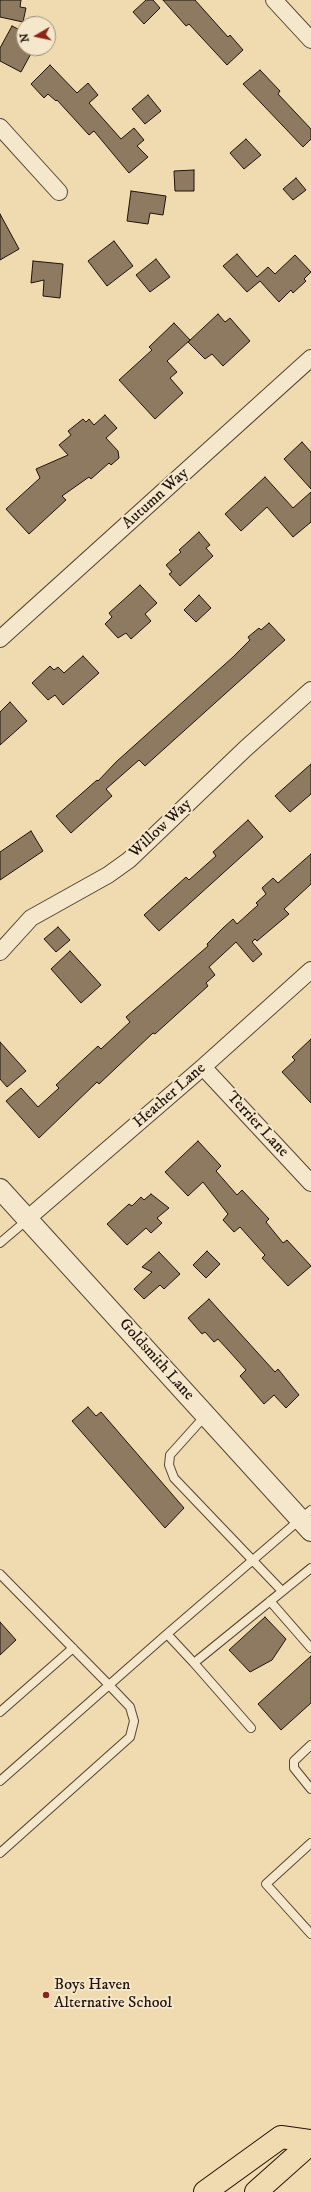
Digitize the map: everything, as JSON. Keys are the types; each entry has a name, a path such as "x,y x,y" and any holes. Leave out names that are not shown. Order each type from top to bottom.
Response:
{"main road":[{"path":"205,2192 281,2137 311,2142"},
{"path":"256,2192 311,2142"}],"street":[{"path":"274,0 311,40"},
{"path":"0,127 59,192"},
{"name":"Autumn Way","path":"0,639 311,358"},
{"name":"Willow Way","path":"0,952 31,918 108,875 128,860 245,749 311,690"},
{"name":"Heather Lane","path":"28,1219 203,1067 311,970"},
{"name":"Terrier Lane","path":"203,1067 311,1183"},
{"name":"Goldsmith Lane","path":"0,1189 206,1415 308,1520"}],"lane":[{"path":"0,1243 28,1219"},
{"path":"206,1415 175,1447 170,1455 169,1465 174,1478 282,1592"},
{"path":"0,1781 253,1560 308,1520"},
{"path":"194,1663 311,1568"},
{"path":"0,1574 130,1707 134,1721 130,1737 0,1853"},
{"path":"270,1601 311,1648"},
{"path":"167,1634 251,1728"},
{"path":"0,1712 73,1648"},
{"path":"311,1745 294,1761 294,1768 311,1789"},
{"path":"311,1843 266,1884 311,1934"}],"building":[{"path":"0,0 21,0 20,7 26,8 24,16 16,16 16,20 0,17"},
{"path":"146,0 153,0 160,8 144,24 133,12"},
{"path":"163,0 195,0 228,37 230,35 243,50 227,65 189,24 186,26"},
{"path":"12,26 16,28 16,56 30,56 21,72 0,61 0,48"},
{"path":"50,65 77,93 88,83 98,95 89,103 121,139 134,128 144,140 137,146 148,157 129,173 94,131 89,135 57,100 56,101 48,94 44,98 31,84"},
{"path":"260,70 280,91 278,94 311,129 311,139 303,147 243,84"},
{"path":"148,95 161,111 145,124 132,109"},
{"path":"246,139 261,155 244,169 230,153"},
{"path":"194,170 194,191 175,191 174,171"},
{"path":"296,178 306,190 293,200 283,189"},
{"path":"131,191 166,196 163,215 150,213 148,224 127,221"},
{"path":"0,214 19,249 0,260"},
{"path":"114,241 133,266 107,286 88,261"},
{"path":"237,254 257,277 268,267 275,274 295,255 311,272 304,279 306,281 293,293 291,290 279,302 260,281 247,292 223,266"},
{"path":"156,259 170,277 150,292 136,275"},
{"path":"33,261 63,264 60,298 43,296 44,280 31,283"},
{"path":"218,314 225,322 230,318 250,341 223,366 212,354 205,359 188,342"},
{"path":"174,323 190,340 167,361 177,372 170,378 183,393 155,419 119,380 152,350 149,347"},
{"path":"105,415 117,428 106,438 118,451 119,458 111,465 109,463 91,479 89,477 62,496 66,500 29,534 6,509 40,478 36,469 68,455 59,445 71,435 68,431 83,419 86,422 89,419 94,425"},
{"path":"302,442 311,452 311,489 284,459"},
{"path":"265,477 293,508 311,492 311,522 293,537 267,507 241,531 225,514"},
{"path":"199,532 210,545 206,548 213,556 180,586 169,574 172,572 166,565 181,552 179,550"},
{"path":"140,585 157,603 145,614 151,621 131,639 126,633 118,638 105,624 112,617 109,613"},
{"path":"199,595 211,608 196,622 184,610"},
{"path":"269,623 285,640 145,766 139,760 106,789 112,796 71,833 56,816 97,780 98,781 116,762 233,657 250,640 248,637 259,628 261,630"},
{"path":"83,656 99,673 63,705 55,695 48,700 32,683 50,666 54,670 58,667 64,673"},
{"path":"10,702 27,721 0,745 0,712"},
{"path":"311,764 311,794 290,812 275,796"},
{"path":"248,820 263,837 159,931 144,915 186,877 189,880 216,856 213,852"},
{"path":"31,831 43,851 0,880 0,852"},
{"path":"311,854 311,884 284,909 289,914 257,941 255,939 252,942 262,954 253,962 236,942 209,967 215,975 206,983 208,986 155,1034 153,1033 99,1084 97,1082 39,1138 6,1101 21,1088 38,1107 59,1088 56,1085 72,1070 98,1046 101,1049 130,1022 126,1017 208,946 207,944 233,919 237,924 258,905 256,903 266,894 262,888 273,878 278,883"},
{"path":"58,927 70,940 56,952 44,939"},
{"path":"70,951 101,985 81,1003 51,969"},
{"path":"311,1039 311,1103 282,1072 295,1060 292,1057"},
{"path":"0,1042 26,1071 7,1087 0,1079"},
{"path":"198,1141 221,1166 216,1171 237,1195 242,1190 269,1219 266,1222 283,1243 287,1240 311,1266 288,1286 262,1258 265,1255 240,1227 234,1232 223,1220 228,1214 203,1182 188,1196 165,1172"},
{"path":"151,1194 169,1208 157,1218 162,1223 151,1233 146,1228 127,1245 107,1224 129,1204 132,1206 141,1197 144,1200"},
{"path":"207,1251 220,1264 206,1278 193,1265"},
{"path":"159,1252 180,1274 164,1289 160,1285 144,1299 134,1289 152,1272 142,1267"},
{"path":"209,1299 275,1372 278,1369 299,1395 286,1408 274,1395 264,1404 240,1376 246,1370 218,1339 214,1342 205,1332 202,1334 188,1318"},
{"path":"88,1407 96,1416 101,1412 184,1508 165,1528 72,1421"},
{"path":"265,1617 286,1639 272,1660 250,1672 229,1650"},
{"path":"0,1622 16,1640 0,1655"},
{"path":"311,1656 311,1703 281,1730 258,1704"}],"place":[{"name":"Boys Haven Alternative School","path":"46,1995"}]}
